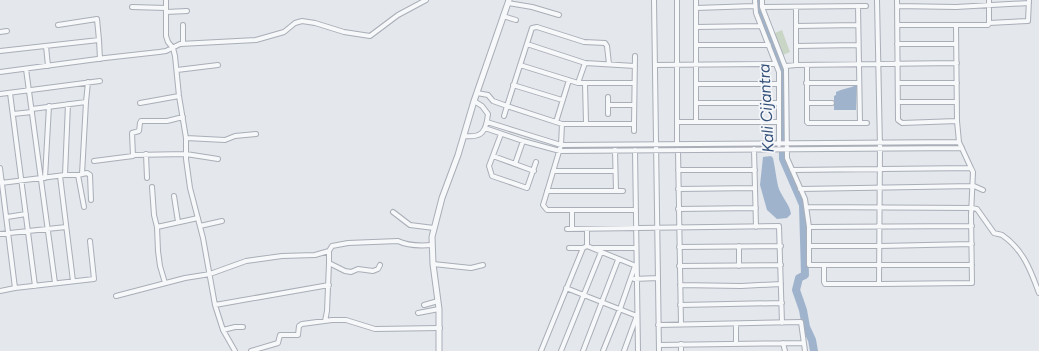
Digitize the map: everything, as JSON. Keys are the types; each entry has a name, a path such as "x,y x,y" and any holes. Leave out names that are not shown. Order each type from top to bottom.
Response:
{"street":[{"path":"166,0 166,36 168,42 173,48 186,138 186,154 190,188 200,226 215,305 223,330 234,351"},
{"path":"0,72 100,58 159,52 183,44 256,40 284,32 295,23 302,22 315,23 344,32 370,36 398,15 426,0"},
{"path":"654,0 659,351"},
{"path":"677,0 677,144"},
{"path":"696,0 696,122"},
{"path":"755,0 754,6 779,72 779,143 805,198 809,227 809,265 972,265"},
{"path":"762,0 762,7 786,66 786,144 783,149"},
{"path":"877,0 880,148 879,284"},
{"path":"897,0 898,119 900,123 957,121"},
{"path":"989,0 989,23"},
{"path":"897,6 941,8 989,6 1029,1 1028,20 989,23 988,25 897,25"},
{"path":"439,351 439,309 432,245 434,228 442,198 508,2 559,15"},
{"path":"696,8 754,6"},
{"path":"858,6 858,83 860,123"},
{"path":"762,7 866,6"},
{"path":"132,7 187,11"},
{"path":"796,7 796,65"},
{"path":"503,16 516,20"},
{"path":"58,25 97,19 100,58"},
{"path":"183,25 183,44"},
{"path":"796,26 858,25"},
{"path":"696,27 762,26"},
{"path":"824,265 825,284 970,284 972,281 973,172 959,142 957,121 956,26"},
{"path":"504,116 532,28 537,27 584,42 605,43 608,46 609,64"},
{"path":"0,32 7,31"},
{"path":"0,51 99,40"},
{"path":"527,44 585,63 635,66"},
{"path":"897,44 956,44"},
{"path":"696,46 769,45"},
{"path":"796,46 858,45"},
{"path":"46,46 48,66"},
{"path":"634,131 635,56"},
{"path":"578,83 585,63"},
{"path":"786,66 957,63"},
{"path":"655,65 776,64"},
{"path":"176,70 218,65"},
{"path":"520,65 578,83 634,83"},
{"path":"806,65 806,103 808,123 867,123"},
{"path":"26,69 43,178 47,229 55,283"},
{"path":"556,122 569,80"},
{"path":"0,94 100,81"},
{"path":"84,207 80,174 88,82"},
{"path":"585,83 586,123"},
{"path":"806,83 858,83"},
{"path":"898,83 957,83"},
{"path":"696,84 779,84"},
{"path":"513,85 562,100"},
{"path":"10,93 35,286"},
{"path":"477,93 488,95 492,101 562,124 634,124"},
{"path":"140,103 179,96"},
{"path":"608,97 608,114"},
{"path":"464,136 475,137 481,134 487,122 488,114 485,108 474,101"},
{"path":"13,114 50,106 86,102"},
{"path":"898,102 957,102"},
{"path":"696,103 779,103"},
{"path":"806,103 832,103"},
{"path":"68,104 62,176 66,227 73,281"},
{"path":"608,105 634,105"},
{"path":"43,178 50,106"},
{"path":"133,154 132,133 139,131 140,122 167,121 183,117"},
{"path":"487,122 562,145 959,142"},
{"path":"677,122 779,122"},
{"path":"562,124 562,145 543,205 546,210 635,210"},
{"path":"485,128 523,141 560,151 962,148"},
{"path":"186,138 225,140 235,136 256,134"},
{"path":"501,134 489,166 492,177 527,188 536,162"},
{"path":"515,164 523,141"},
{"path":"754,149 756,227"},
{"path":"615,150 616,191"},
{"path":"635,150 635,266 638,351"},
{"path":"678,150 681,324"},
{"path":"94,161 131,157 133,154 186,154 218,159"},
{"path":"146,154 147,178"},
{"path":"493,156 534,171"},
{"path":"0,168 15,288"},
{"path":"792,170 971,168"},
{"path":"678,170 755,170"},
{"path":"554,171 615,171"},
{"path":"1,183 87,173 90,175 91,200"},
{"path":"800,189 972,186 983,190"},
{"path":"152,187 160,266 165,283"},
{"path":"678,189 755,188"},
{"path":"547,191 623,191"},
{"path":"174,196 178,222"},
{"path":"678,209 756,208"},
{"path":"806,208 972,208 979,210 998,234 1010,241 1025,258 1039,293"},
{"path":"572,210 570,229 779,226 782,323"},
{"path":"393,212 410,225 434,228"},
{"path":"6,217 26,214"},
{"path":"157,227 198,218"},
{"path":"200,226 222,221"},
{"path":"809,227 972,226"},
{"path":"0,234 66,227"},
{"path":"541,351 566,288 585,247 587,229"},
{"path":"0,292 15,288 95,278 90,241"},
{"path":"325,321 329,285 329,251 332,246 357,242 398,241 402,244 408,245 432,245"},
{"path":"809,246 972,244"},
{"path":"739,246 739,266"},
{"path":"679,247 780,246"},
{"path":"569,248 636,248"},
{"path":"592,248 635,266"},
{"path":"116,296 185,278 210,274 246,262 282,256 314,255 329,251"},
{"path":"561,351 601,252"},
{"path":"582,351 618,260"},
{"path":"329,263 351,272 358,269 373,272 378,269 380,265"},
{"path":"433,264 471,268 483,264"},
{"path":"679,266 781,265"},
{"path":"603,351 635,266"},
{"path":"630,279 658,278"},
{"path":"680,285 741,286 781,284"},
{"path":"215,305 329,285"},
{"path":"566,288 637,316"},
{"path":"424,306 438,301"},
{"path":"680,305 782,303"},
{"path":"418,313 439,309"},
{"path":"624,351 637,316"},
{"path":"251,351 276,344 280,334 298,335 299,326 301,324 332,320 350,320 375,329 440,328"},
{"path":"658,325 801,323 805,351"},
{"path":"736,324 736,343"},
{"path":"223,330 243,327"},
{"path":"783,343 785,351"},
{"path":"659,345 804,343"},
{"path":"681,344 681,351"}],"green space":[{"path":"782,30 790,52 783,55 775,33"}],"water":[{"path":"857,85 856,110 834,110 834,96 836,95 836,92"},
{"path":"771,156 773,158 779,190 790,210 791,214 787,218 777,219 767,210 760,185 763,157"}],"waterway":[{"name":"Kali Cijantra","path":"758,0 758,10 778,57 782,74 783,159 803,205 805,275 799,278 796,290 814,351"}]}
